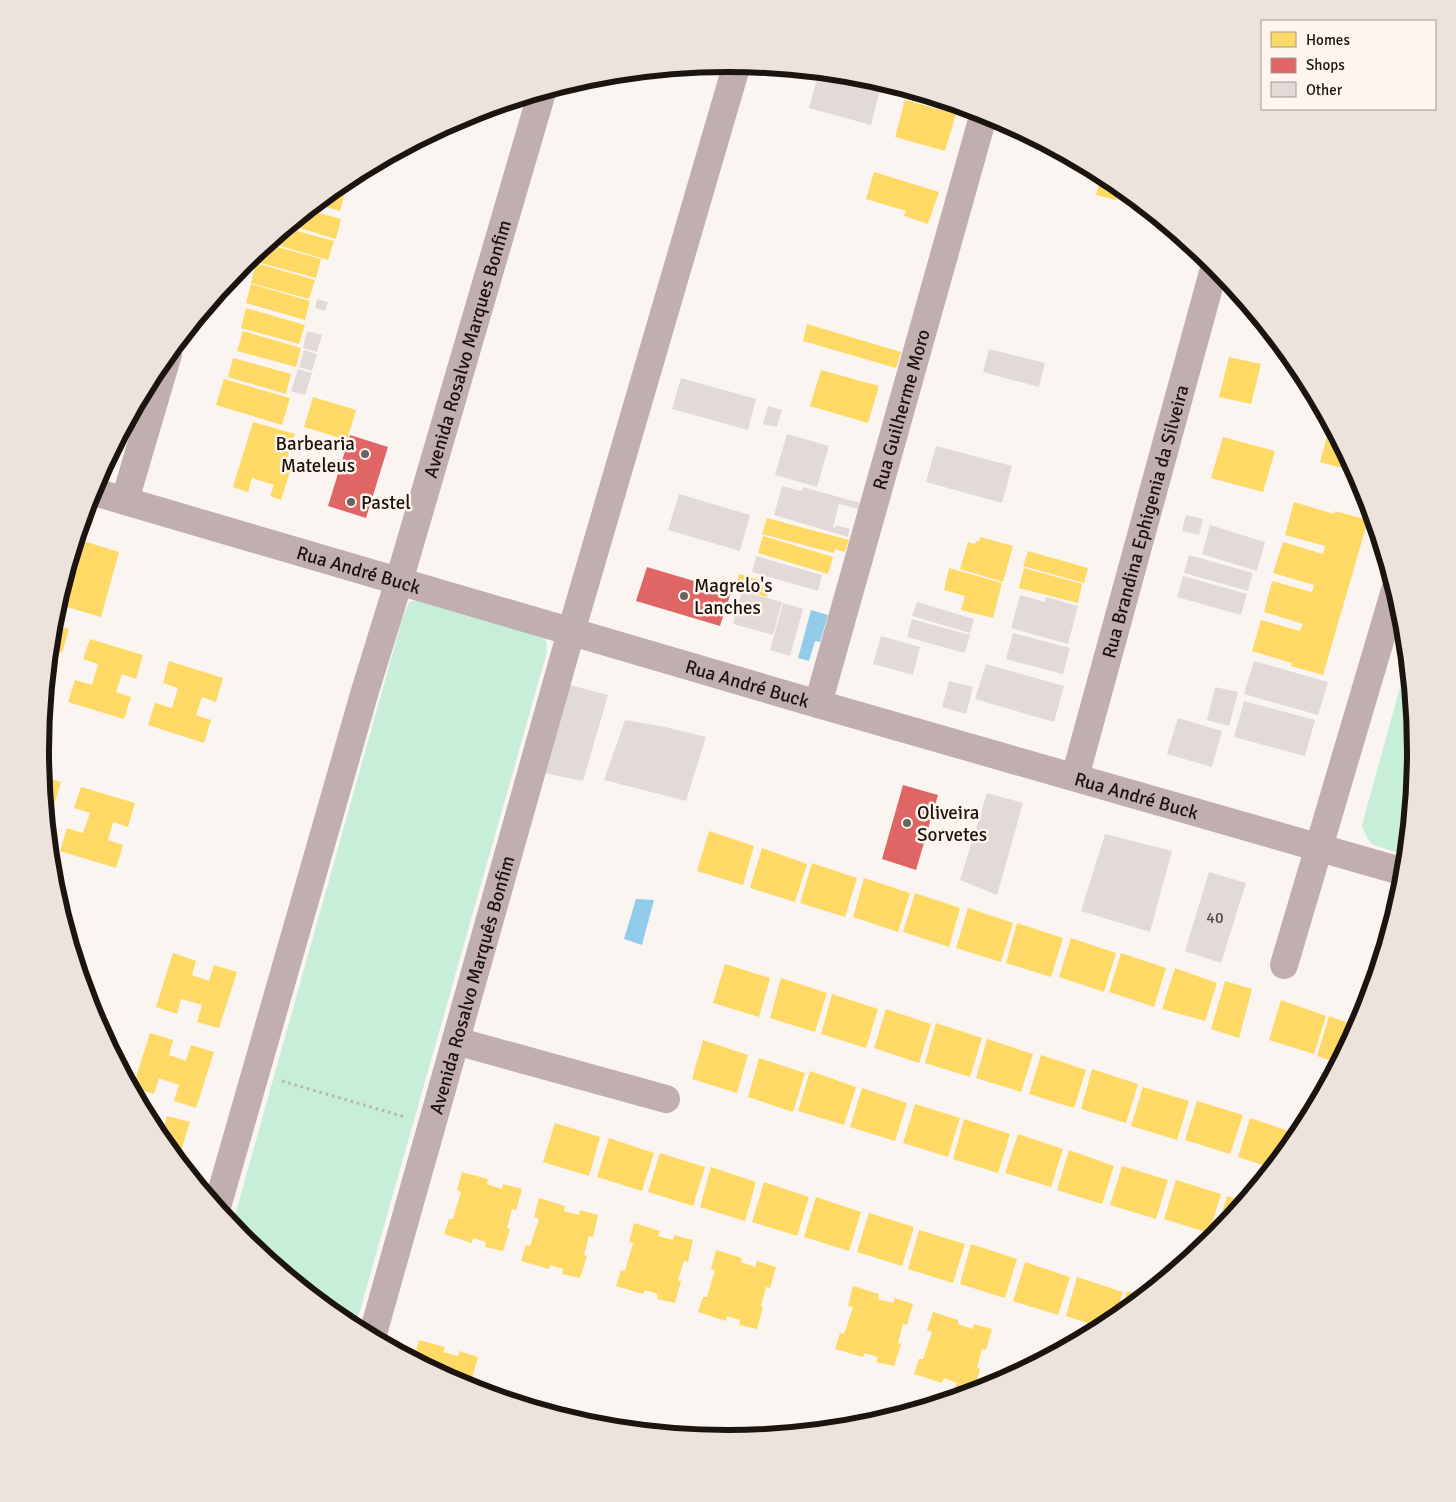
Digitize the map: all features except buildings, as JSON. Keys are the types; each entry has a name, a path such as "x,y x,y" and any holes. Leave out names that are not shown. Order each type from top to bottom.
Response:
{"street":[{"path":"571,632 735,72"},
{"name":"Avenida Rosalvo Marques Bonfim","path":"255,1074 365,691 400,581 540,99"},
{"name":"Rua Guilherme Moro","path":"818,704 982,121"},
{"name":"Rua Brandina Ephigenia da Silveira","path":"1075,777 1212,275"},
{"path":"124,500 161,377"},
{"name":"Rua André Buck","path":"99,493 818,704 1396,870"},
{"path":"1284,965 1391,604"},
{"name":"Avenida Rosalvo Marquês Bonfim","path":"374,1330 571,632"},
{"path":"456,1041 666,1099"},
{"path":"218,1200 255,1074"}],"path":[{"path":"255,1074 432,1125"}],"green space":[{"path":"421,599 540,635 546,640 547,652 357,1320 314,1290 280,1262 235,1217 402,620 409,602"},
{"path":"1403,677 1406,707 1407,751 1406,795 1399,853 1373,845 1367,838 1362,825"}],"water":[{"path":"811,610 828,615 820,642 815,641 809,661 798,658"},
{"path":"636,899 654,900 642,945 624,939"}],"place":[{"name":"Barbearia Mateleus","path":"365,454"},
{"name":"Pastel","path":"351,502"},
{"name":"Magrelo's Lanches","path":"684,596"},
{"name":"Oliveira Sorvetes","path":"907,823"}]}
